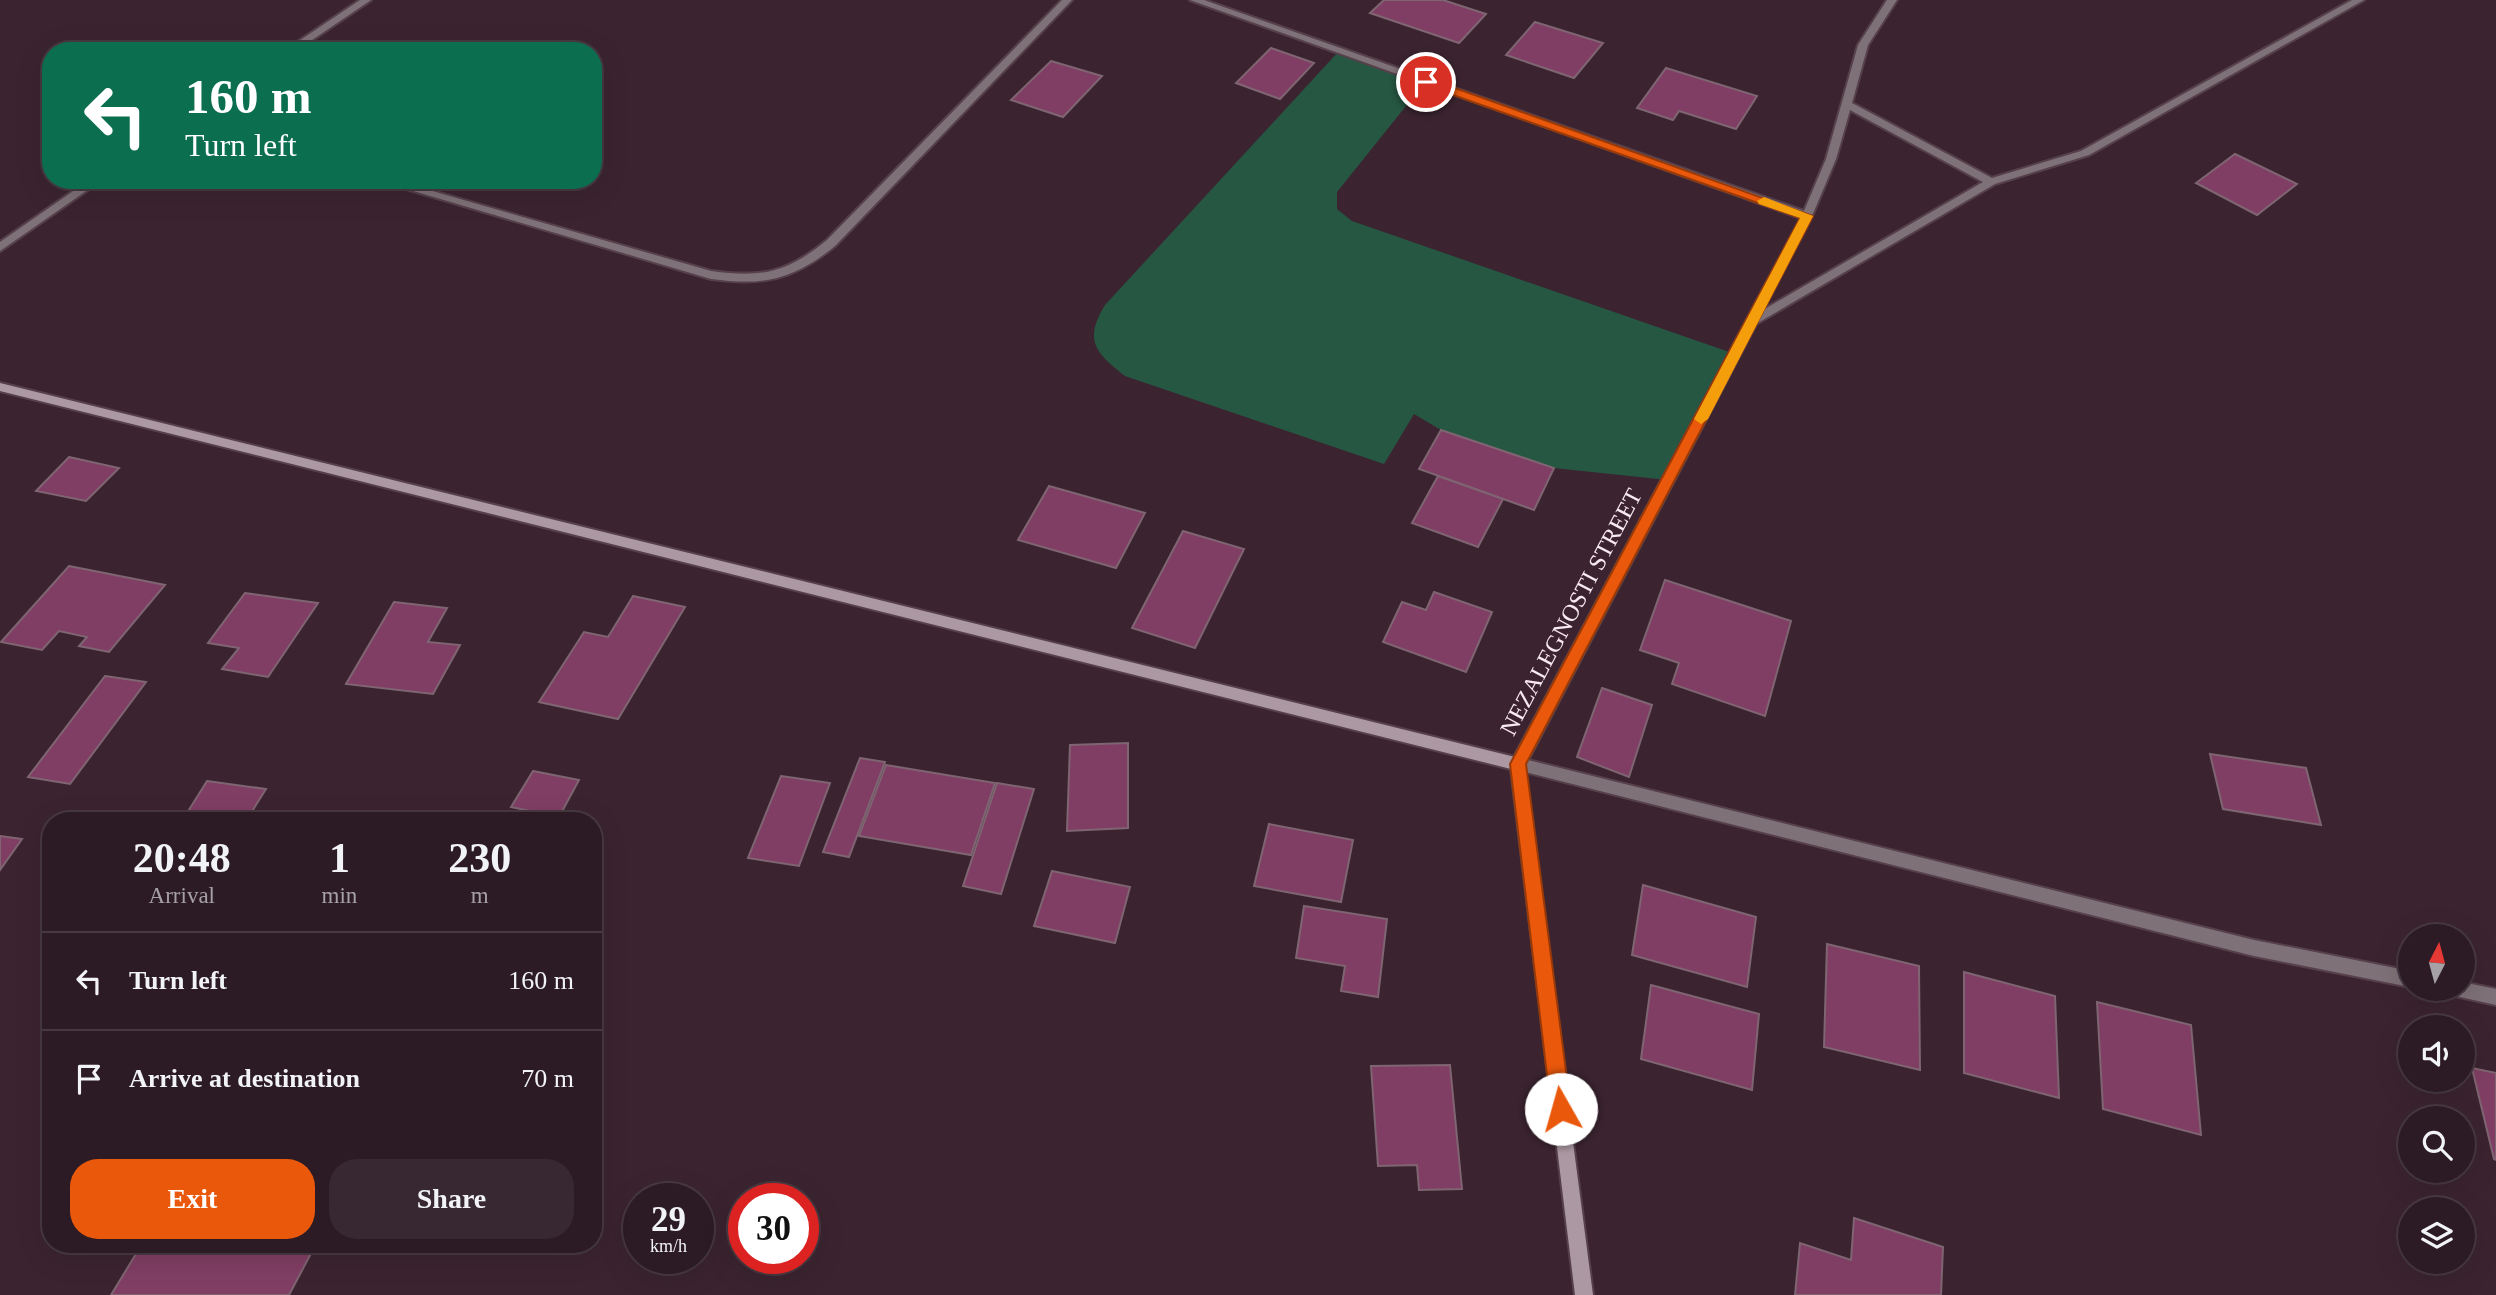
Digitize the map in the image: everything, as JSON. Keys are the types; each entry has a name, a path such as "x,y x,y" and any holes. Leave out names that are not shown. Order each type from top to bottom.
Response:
{"street":[{"path":"303,42 366,0"},
{"path":"412,189 711,275 746,280 779,276 807,264 831,243 1067,0"},
{"path":"1195,0 1807,216"},
{"path":"1584,1295 1518,764 1807,216 1830,159 1863,45 1892,0"},
{"path":"1753,321 1991,182 2085,153 2359,0"},
{"path":"1847,104 1991,182"},
{"path":"0,247 84,189"},
{"path":"0,387 2254,948 2398,977"},
{"path":"2475,993 2496,997"}],"green space":[{"path":"1339,51 1426,81 1337,192 1337,209 1352,221 1735,354 1668,480 1554,468 1441,430 1414,414 1384,464 1125,376 1100,353 1094,337 1098,317 1105,305"}],"building":[{"path":"1384,0 1443,0 1486,14 1459,43 1370,13"},
{"path":"1535,22 1603,43 1574,78 1506,55"},
{"path":"1271,48 1314,63 1280,99 1236,83"},
{"path":"1051,61 1102,76 1063,117 1011,100"},
{"path":"1666,68 1757,96 1736,129 1679,111 1673,120 1637,108"},
{"path":"2235,154 2297,184 2257,215 2196,183"},
{"path":"1441,430 1554,468 1534,510 1419,469"},
{"path":"69,457 119,468 86,501 36,491"},
{"path":"1438,476 1503,499 1478,547 1412,523"},
{"path":"1049,486 1145,513 1116,568 1018,540"},
{"path":"1183,531 1244,549 1195,648 1132,628"},
{"path":"69,566 165,585 109,652 79,646 87,637 59,631 42,650 1,642"},
{"path":"1665,580 1791,621 1765,716 1672,684 1679,663 1640,650"},
{"path":"1434,592 1492,612 1466,672 1383,642 1402,602 1426,610"},
{"path":"245,593 318,603 268,677 222,669 239,648 208,643"},
{"path":"633,596 685,607 618,719 539,702 584,632 608,637"},
{"path":"394,602 447,608 428,642 460,645 433,694 346,684"},
{"path":"105,676 146,682 70,784 28,777"},
{"path":"1602,688 1652,705 1629,777 1577,757"},
{"path":"1128,743 1128,828 1067,831 1070,745"},
{"path":"2210,754 2306,768 2321,825 2223,809"},
{"path":"860,758 885,762 849,857 823,852"},
{"path":"886,765 995,783 971,855 859,836"},
{"path":"533,771 579,780 562,812 535,812 511,807"},
{"path":"781,776 830,783 799,866 748,858"},
{"path":"207,781 266,789 252,812 188,812"},
{"path":"997,783 1034,789 1001,894 963,886"},
{"path":"1269,824 1353,840 1341,902 1254,886"},
{"path":"0,836 22,839 0,870"},
{"path":"1052,871 1130,887 1115,943 1034,926"},
{"path":"1643,885 1756,917 1747,987 1632,955"},
{"path":"1304,906 1387,919 1378,997 1341,991 1345,966 1296,958"},
{"path":"1827,944 1919,966 1920,1070 1824,1047"},
{"path":"1964,972 2055,996 2059,1098 1964,1073"},
{"path":"1651,985 1759,1014 1752,1090 1641,1059"},
{"path":"2097,1002 2191,1025 2201,1135 2103,1109"},
{"path":"1450,1065 1462,1189 1419,1190 1417,1165 1378,1166 1371,1066"},
{"path":"2475,1069 2496,1073 2496,1160 2475,1080"},
{"path":"1854,1218 1943,1247 1941,1295 1795,1295 1800,1243 1851,1260"},
{"path":"137,1253 311,1253 289,1295 111,1295"}],"slow traffic":[{"path":"1701,419 1807,216 1764,201"}],"route":[{"path":"1426,82 1807,216 1518,764 1561,1109"}]}
